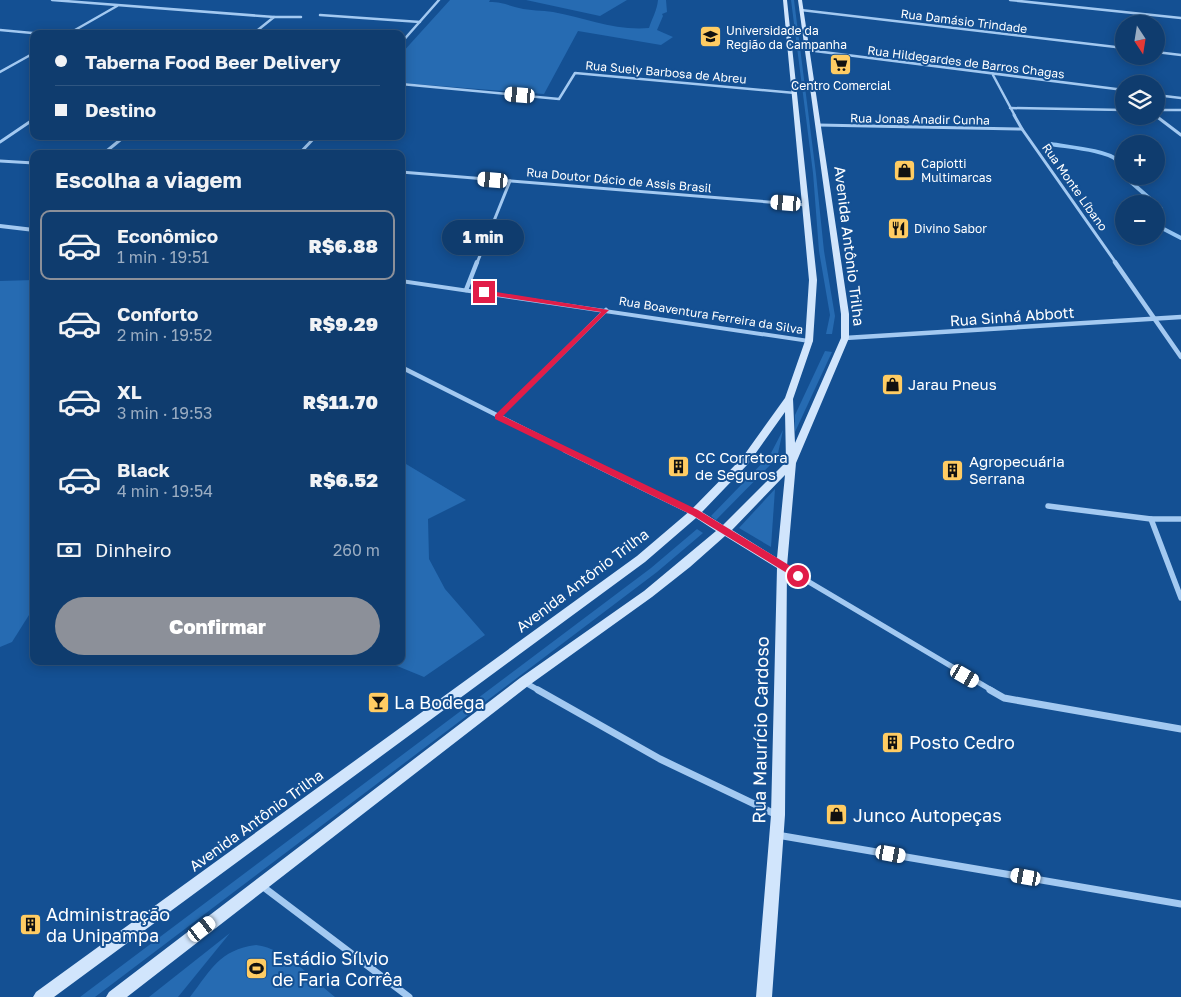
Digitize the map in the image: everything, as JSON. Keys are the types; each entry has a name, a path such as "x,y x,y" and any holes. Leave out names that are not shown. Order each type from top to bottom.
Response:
{"main road":[{"name":"Avenida Antônio Trilha","path":"41,997 641,559 695,513 745,461 789,398 810,341 813,280 785,0"},
{"name":"Avenida Antônio Trilha","path":"114,997 524,682 648,594 724,531 791,463 845,338 845,314 800,0"},
{"path":"789,398 791,463"},
{"name":"Rua Maurício Cardoso","path":"764,997 778,815 782,566 791,463"},
{"path":"695,513 782,566"}],"street":[{"path":"52,0 274,17 301,17"},
{"path":"405,39 440,0"},
{"path":"1010,0 1181,18"},
{"path":"75,30 117,5"},
{"name":"Rua Damásio Trindade","path":"801,10 1115,47"},
{"path":"320,15 420,22"},
{"path":"258,30 274,17"},
{"path":"0,30 30,33"},
{"name":"Rua Hildegardes de Barros Chagas","path":"807,50 1115,90"},
{"path":"1165,53 1181,55"},
{"path":"0,72 30,55"},
{"name":"Rua Suely Barbosa de Abreu","path":"405,84 560,99 575,73 794,93"},
{"name":"Rua Monte Líbano","path":"993,75 1022,130 1181,357"},
{"path":"1165,96 1181,98"},
{"path":"1010,108 1115,110"},
{"path":"1165,110 1181,110"},
{"path":"0,142 30,122"},
{"path":"1165,123 1181,135"},
{"name":"Rua Jonas Anadir Cunha","path":"818,126 1022,130"},
{"path":"108,150 120,140"},
{"path":"303,150 312,140"},
{"path":"0,161 30,162"},
{"name":"Rua Doutor Dácio de Assis Brasil","path":"405,172 806,205"},
{"path":"466,290 510,181"},
{"path":"0,226 30,230"},
{"name":"Rua Boaventura Ferreira da Silva","path":"405,282 810,341"},
{"path":"498,417 606,310"},
{"name":"Rua Sinhá Abbott","path":"845,338 1181,317"},
{"path":"405,369 498,417 695,513"},
{"path":"1048,506 1151,519 1181,519"},
{"path":"1151,519 1181,598"},
{"path":"782,566 1004,698 1181,730"},
{"path":"524,682 660,759 778,815"},
{"path":"776,835 1181,904"},
{"path":"260,884 410,997"}],"shaded area":[{"path":"450,0 490,0 489,2 523,9 553,12 613,26 649,28 658,0 666,0 667,12 662,14 663,16 657,30 673,37 661,45 578,31 544,94 405,83 405,50"},
{"path":"526,0 627,0 600,16"},
{"path":"791,0 794,0 824,251 835,316 832,334 826,334 830,315 819,251 813,173"},
{"path":"30,280 30,612 12,642 0,647 0,281"},
{"path":"825,351 832,352 795,432 795,415"},
{"path":"783,430 777,458 716,520 711,516 770,455"},
{"path":"405,463 466,500 428,519 429,559 445,589 485,635 424,677 395,665 405,665"},
{"path":"775,489 771,547 739,528"},
{"path":"697,529 703,533 657,572 95,997 80,997 651,568"},
{"path":"230,933 178,997 149,997"},
{"name":"Estádio Sílvio de Faria Corrêa","path":"256,945 278,952 288,958 335,997 190,997 210,970 224,957 233,951"}],"waterway":[{"path":"1051,144 1096,151 1115,159"},
{"path":"1134,185 1146,195"},
{"path":"1165,230 1181,238"}],"place":[{"name":"Universidade da Região da Campanha","path":"710,37"},
{"name":"Centro Comercial","path":"841,64"},
{"name":"Capiotti Multimarcas","path":"905,170"},
{"name":"Divino Sabor","path":"898,228"},
{"name":"Jarau Pneus","path":"892,384"},
{"name":"CC Corretora de Seguros","path":"679,466"},
{"name":"Agropecuária Serrana","path":"953,470"},
{"name":"La Bodega","path":"378,702"},
{"name":"Posto Cedro","path":"893,742"},
{"name":"Junco Autopeças","path":"837,815"},
{"name":"Administração da Unipampa","path":"30,924"},
{"name":"Estádio Sílvio de Faria Corrêa","path":"256,968"}],"route":[{"path":"484,292 606,310 498,417 695,513 798,576"}]}
